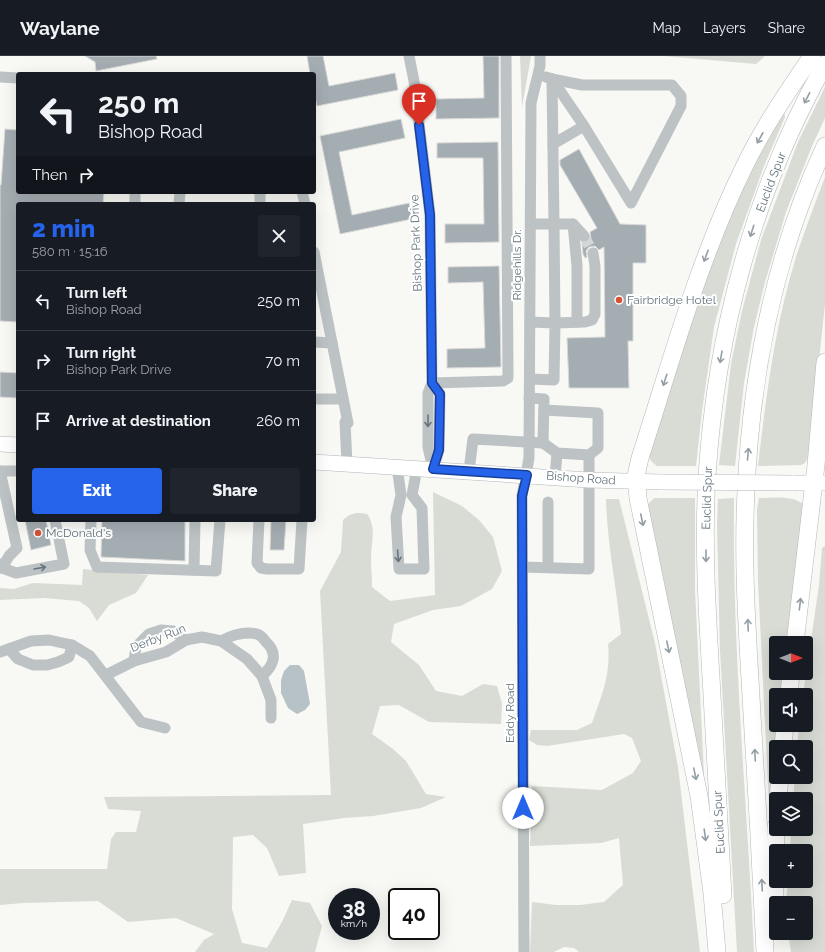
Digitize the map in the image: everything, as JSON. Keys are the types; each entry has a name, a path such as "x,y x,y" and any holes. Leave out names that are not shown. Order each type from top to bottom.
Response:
{"highway":[{"path":"717,952 712,887 699,796 638,502 636,481 637,471 691,298 718,225 740,176 761,135 812,56"},
{"name":"Euclid Spur","path":"726,952 706,576 707,477 713,413 729,318 750,237 765,194 789,135 825,64"},
{"path":"766,952 747,619 745,533 747,463 754,395 771,304 799,210 825,146"},
{"path":"796,636 820,483 825,362"},
{"path":"771,952 774,920 776,836"}],"main road":[{"path":"0,444 16,445"},
{"name":"Bishop Road","path":"316,462 589,480 820,483"}],"street":[{"name":"Bishop Park Drive","path":"409,56 414,80 430,215 432,383 440,394 439,450 433,469"},
{"path":"432,383 503,381 508,378 506,56"},
{"name":"Ridgehills Dr.","path":"527,475 529,458 530,379 531,102 538,74 540,56"},
{"path":"538,74 552,79 582,84 672,85 681,96 681,106 632,203 584,126 552,79"},
{"path":"0,77 16,78"},
{"path":"530,379 554,380 555,323 552,79"},
{"path":"553,144 584,126"},
{"path":"530,224 573,224 584,236"},
{"path":"573,224 577,266 577,322"},
{"path":"530,322 555,323 585,322 592,320 595,314 595,266 593,253"},
{"path":"316,262 343,399 346,423 347,464"},
{"path":"316,342 332,343"},
{"path":"529,398 544,399 543,443"},
{"path":"316,399 343,399"},
{"path":"469,471 473,439 543,443 557,453 589,456 598,448 598,413 544,410"},
{"path":"555,477 557,453"},
{"path":"523,567 589,569 589,456"},
{"path":"397,467 407,495 422,508 424,568 399,569 396,517 407,495 417,468"},
{"path":"16,471 0,471 17,548 1,566 16,573 64,564 55,522"},
{"name":"Eddy Road","path":"524,952 522,496 527,475"},
{"path":"548,502 548,567"},
{"path":"91,522 90,550 97,567 216,571 220,522"},
{"path":"194,570 195,522"},
{"path":"259,522 257,563 261,568 280,569 299,569 302,522"},
{"path":"134,661 136,646 149,634 161,630 173,632 186,640"},
{"path":"221,641 230,636 242,633 258,634 271,646 274,658 271,668 262,676"},
{"name":"Derby Run","path":"106,675 134,661 166,652 186,640 202,637 221,641 247,659 262,676 271,700 271,718"},
{"path":"5,651 31,641 49,640 72,645 90,656 141,722 165,728"},
{"path":"5,651 18,659 33,665 47,665 69,657 72,645"}],"shaded area":[{"path":"520,56 531,56 522,107"},
{"path":"664,56 765,56 756,64"},
{"path":"825,87 825,118 812,146 786,212 765,282 754,327 744,383 735,466 719,465 731,364 742,311 761,240 798,142"},
{"path":"784,110 785,117 764,166 736,244 714,327 696,466 657,466 651,461 649,456 707,275 724,231 769,129"},
{"path":"825,177 825,304 809,455 805,463 801,465 758,466 764,413 782,308 796,257"},
{"path":"433,492 462,506 479,520 493,537 502,571 492,589 461,606 433,610 394,624 391,642 419,665 436,691 462,696 483,684 497,686 502,704 501,724 429,722 399,705 380,706 372,734 393,749 406,761 426,794 446,797 421,808 373,816 344,818 303,824 306,873 279,876 267,848 253,835 233,837 232,909 242,943 267,948 282,922 292,900 310,903 322,926 315,952 195,952 204,940 214,934 176,918 128,922 98,901 0,905 0,869 107,869 111,839 116,832 136,832 141,811 108,809 104,797 331,795 320,591 341,552 343,520 351,514 357,513 367,514 370,519 373,530 371,558 372,587 390,601 435,595"},
{"path":"654,498 695,498 695,591 705,795 647,508 649,503"},
{"path":"734,498 735,612 754,952 737,952 720,650 717,526 718,499"},
{"path":"759,498 789,498 804,505 790,636 769,636 769,680 784,680 784,688 769,688 769,732 779,732 777,740 769,740 769,784 774,784 774,792 769,792 769,805 758,582 757,509"},
{"path":"606,499 619,499 655,643 678,767 700,952 579,952 574,948 564,947 554,952 530,952 532,902 556,905 580,905 604,902 623,885 619,838 601,843 530,846 532,786 602,790 633,773 641,761 632,738 624,734 547,746 537,745 529,740 531,730 577,730 592,723 607,675 609,655 608,644 621,634 608,533"},
{"path":"825,546 825,952 791,952 789,940 813,940 813,896 787,896 787,888 813,888 813,844 790,844 791,836 813,836 813,792 794,792 794,784 813,784 813,740 798,740 798,732 813,732 813,688 804,688 805,680 813,680 813,636 812,636 819,585 822,548"},
{"path":"83,569 148,575 136,593 109,605 97,621 89,608 79,601 44,598 0,600 0,588 14,589 33,583 82,585"},
{"path":"290,665 299,665 304,671 310,704 305,710 297,714 288,708 281,693 281,680 284,671"}],"building":[{"path":"85,56 156,56 157,59 96,71 95,62"},
{"path":"307,56 323,56 329,86 395,73 398,90 317,106 316,72 310,72"},
{"path":"483,56 499,56 499,118 436,119 436,99 484,98"},
{"path":"401,119 405,138 339,152 352,215 409,203 412,219 340,234 320,136"},
{"path":"5,129 16,130 16,194 104,194 103,202 16,202 16,322 0,321 1,185"},
{"path":"498,142 499,242 445,243 445,224 484,224 483,158 437,158 437,143"},
{"name":"Fairbridge Hotel","path":"579,149 620,224 646,225 646,263 633,263 633,341 628,341 629,388 569,388 567,338 605,337 604,247 599,250 595,246 589,247 586,251 587,257 585,258 582,243 589,241 591,238 590,232 597,228 560,165 560,160"},
{"path":"499,266 501,367 447,368 447,349 485,348 483,282 448,283 448,267"},
{"path":"0,372 16,373 16,398 0,397"},
{"name":"McDonald's","path":"25,522 46,522 51,545 31,550"},
{"path":"102,522 185,522 185,561 101,557"},
{"path":"271,522 286,522 284,550 270,550"}],"tunnel":[{"path":"584,236 593,253"}],"place":[{"name":"Fairbridge Hotel","path":"619,300"},
{"name":"McDonald's","path":"38,533"}],"route":[{"path":"419,125 430,215 432,383 440,394 439,450 433,469 527,475 522,496 523,808"}]}
